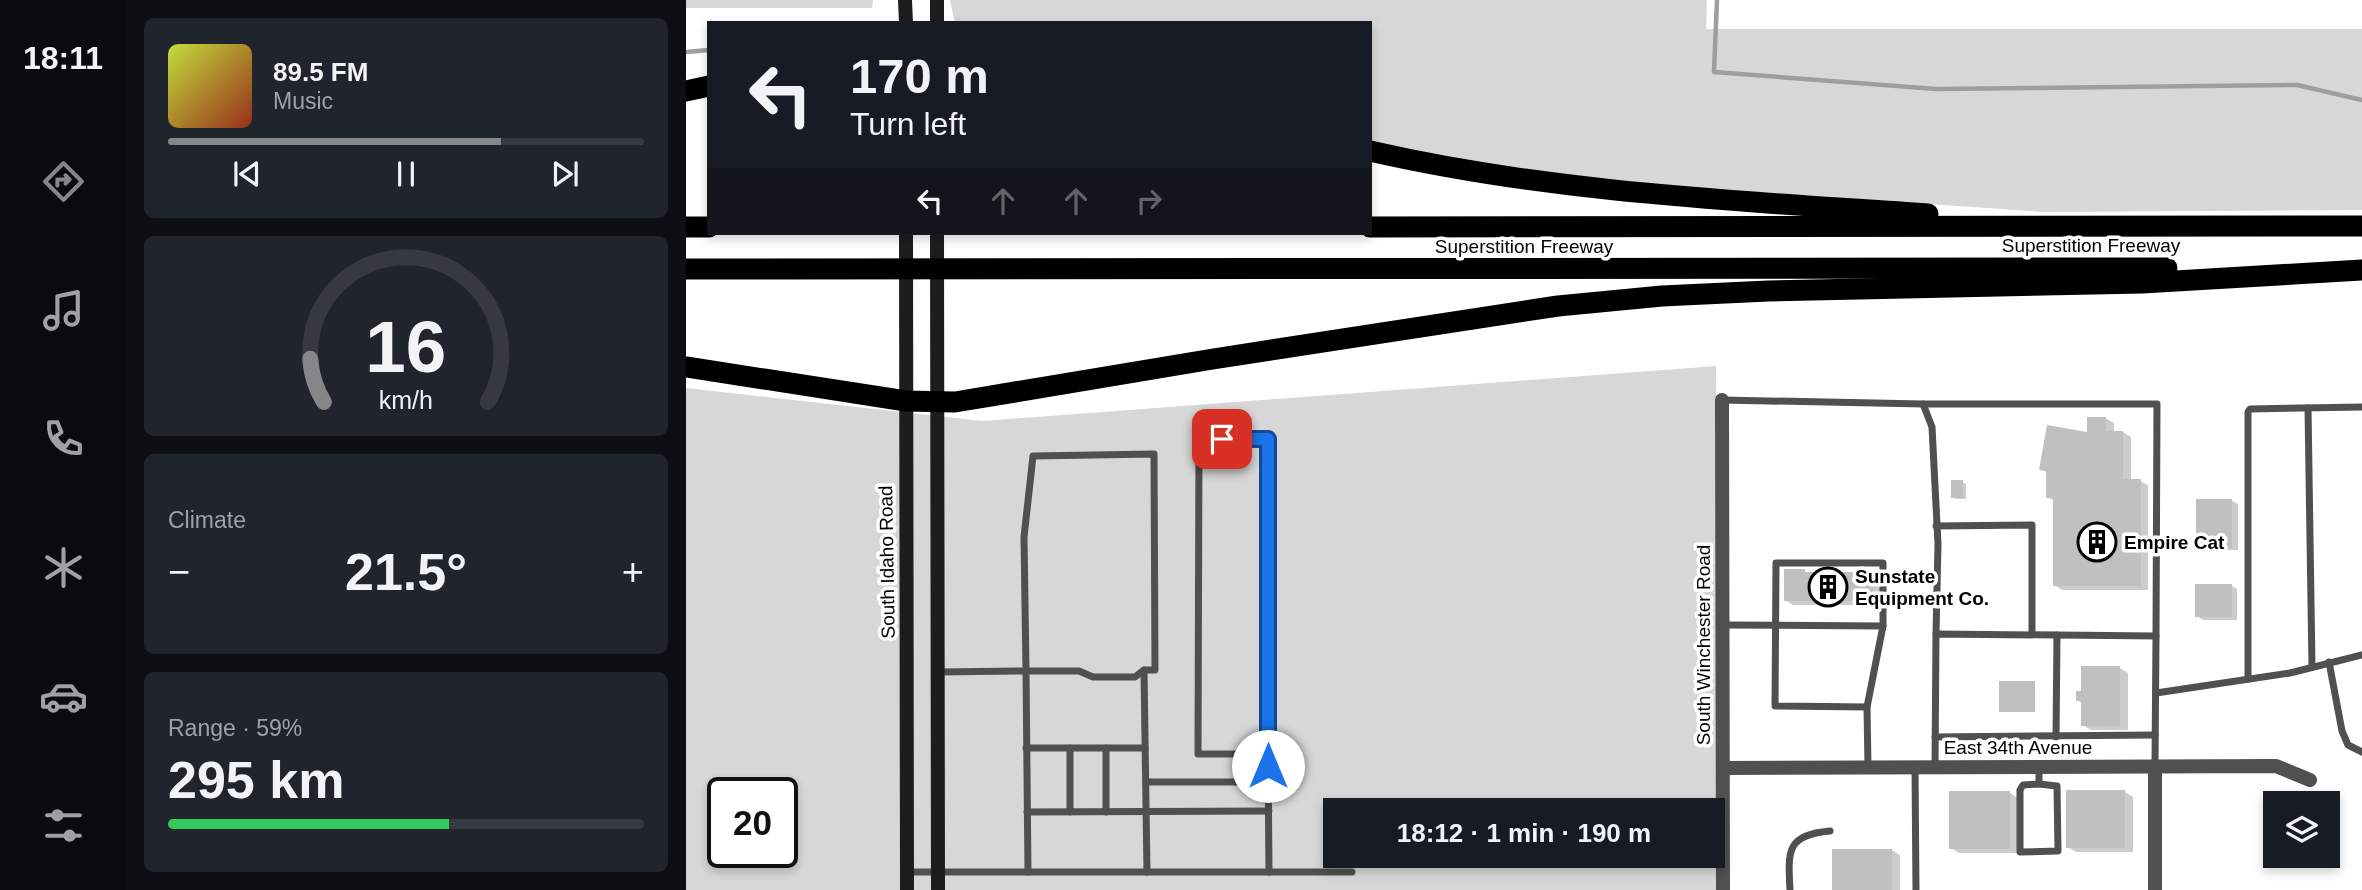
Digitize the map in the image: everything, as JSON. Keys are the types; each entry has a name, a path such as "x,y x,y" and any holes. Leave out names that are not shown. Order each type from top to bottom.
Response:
{"highway":[{"path":"686,91 707,86"},
{"path":"1372,151 1420,162 1562,184 1679,196 2074,227"},
{"name":"Superstition Freeway","path":"1372,227 2362,226"},
{"path":"686,227 707,227"},
{"name":"Superstition Freeway","path":"686,269 2362,269"},
{"path":"686,367 906,401 955,402 1558,306 1662,296 1768,291 2142,283 2362,269"}],"main road":[{"path":"905,0 906,21"},
{"path":"937,0 937,21"},
{"name":"South Idaho Road","path":"906,235 907,890"},
{"path":"937,235 938,890"}],"street":[{"name":"South Winchester Road","path":"1722,400 1724,890"},
{"path":"2155,766 2155,890"},
{"name":"East 34th Avenue","path":"1723,768 2276,766 2309,780"}],"lane":[{"path":"1722,400 1923,404 2157,404 2155,766"},
{"path":"1923,404 1932,428 1936,526 1935,767"},
{"path":"2248,679 2248,412 2250,409 2362,407"},
{"path":"2308,408 2312,667"},
{"path":"1268,754 1198,754 1199,439 1268,439 1269,872"},
{"path":"938,672 1026,671 1079,671 1093,677 1135,677 1144,670 1155,670 1154,454 1033,456 1024,537 1026,671 1026,748 1028,872"},
{"path":"1936,526 2032,525 2032,634"},
{"path":"1867,707 1775,706 1776,563 1884,563 1883,626 1867,707 1868,767"},
{"path":"1723,625 1883,626"},
{"path":"1936,634 2156,636"},
{"path":"2056,737 2057,635"},
{"path":"2155,693 2248,679 2362,655"},
{"path":"2329,662 2342,731 2348,745 2362,752"},
{"path":"1144,670 1147,872"},
{"path":"1935,737 2155,735"},
{"path":"1026,748 1145,748"},
{"path":"1070,748 1070,812"},
{"path":"1106,748 1106,812"},
{"path":"1916,767 1916,890"},
{"path":"2039,767 2039,784"},
{"path":"1146,782 1269,782"},
{"path":"2039,784 2057,786 2058,851 2020,852 2020,790 2022,785 2039,784"},
{"path":"1027,812 1269,811"},
{"path":"1790,890 1790,848 1810,833 1830,831"},
{"path":"907,872 1352,872"}],"shaded area":[{"path":"686,0 873,0 872,8 686,8"},
{"path":"950,0 1707,0 1706,29 2362,29 2362,210 2044,212 1697,188 1504,169 1372,141 1372,21 955,21"},
{"path":"1716,366 1719,798 1323,798 1323,868 1720,868 1720,890 686,890 686,388 982,421"}],"building":[{"name":"Empire Cat","path":"2087,417 2106,417 2106,431 2123,431 2123,479 2141,479 2141,586 2053,586 2053,498 2046,498 2046,471 2039,470 2047,425 2087,432"},
{"path":"1951,480 1963,480 1963,498 1951,498"},
{"path":"2196,499 2232,499 2232,548 2196,548"},
{"name":"Sunstate Equipment Co.","path":"1784,569 1805,569 1805,572 1873,572 1873,601 1784,601"},
{"path":"2195,584 2232,584 2232,617 2195,617"},
{"path":"2081,666 2120,666 2120,726 2081,726 2081,701 2076,701 2076,691 2081,691"},
{"path":"1999,681 2035,681 2035,712 1999,712"},
{"path":"2066,790 2125,790 2125,848 2066,848"},
{"path":"1949,791 2010,791 2010,849 1949,849"},
{"path":"1832,849 1892,849 1892,890 1832,890"}],"waterway":[{"path":"1717,0 1714,72 1936,89 2297,85 2362,100"},
{"path":"686,52 707,50"}],"place":[{"name":"Empire Cat","path":"2097,542"},
{"name":"Sunstate Equipment Co.","path":"1828,587"}],"route":[{"path":"1222,439 1268,439 1268,766"}]}
